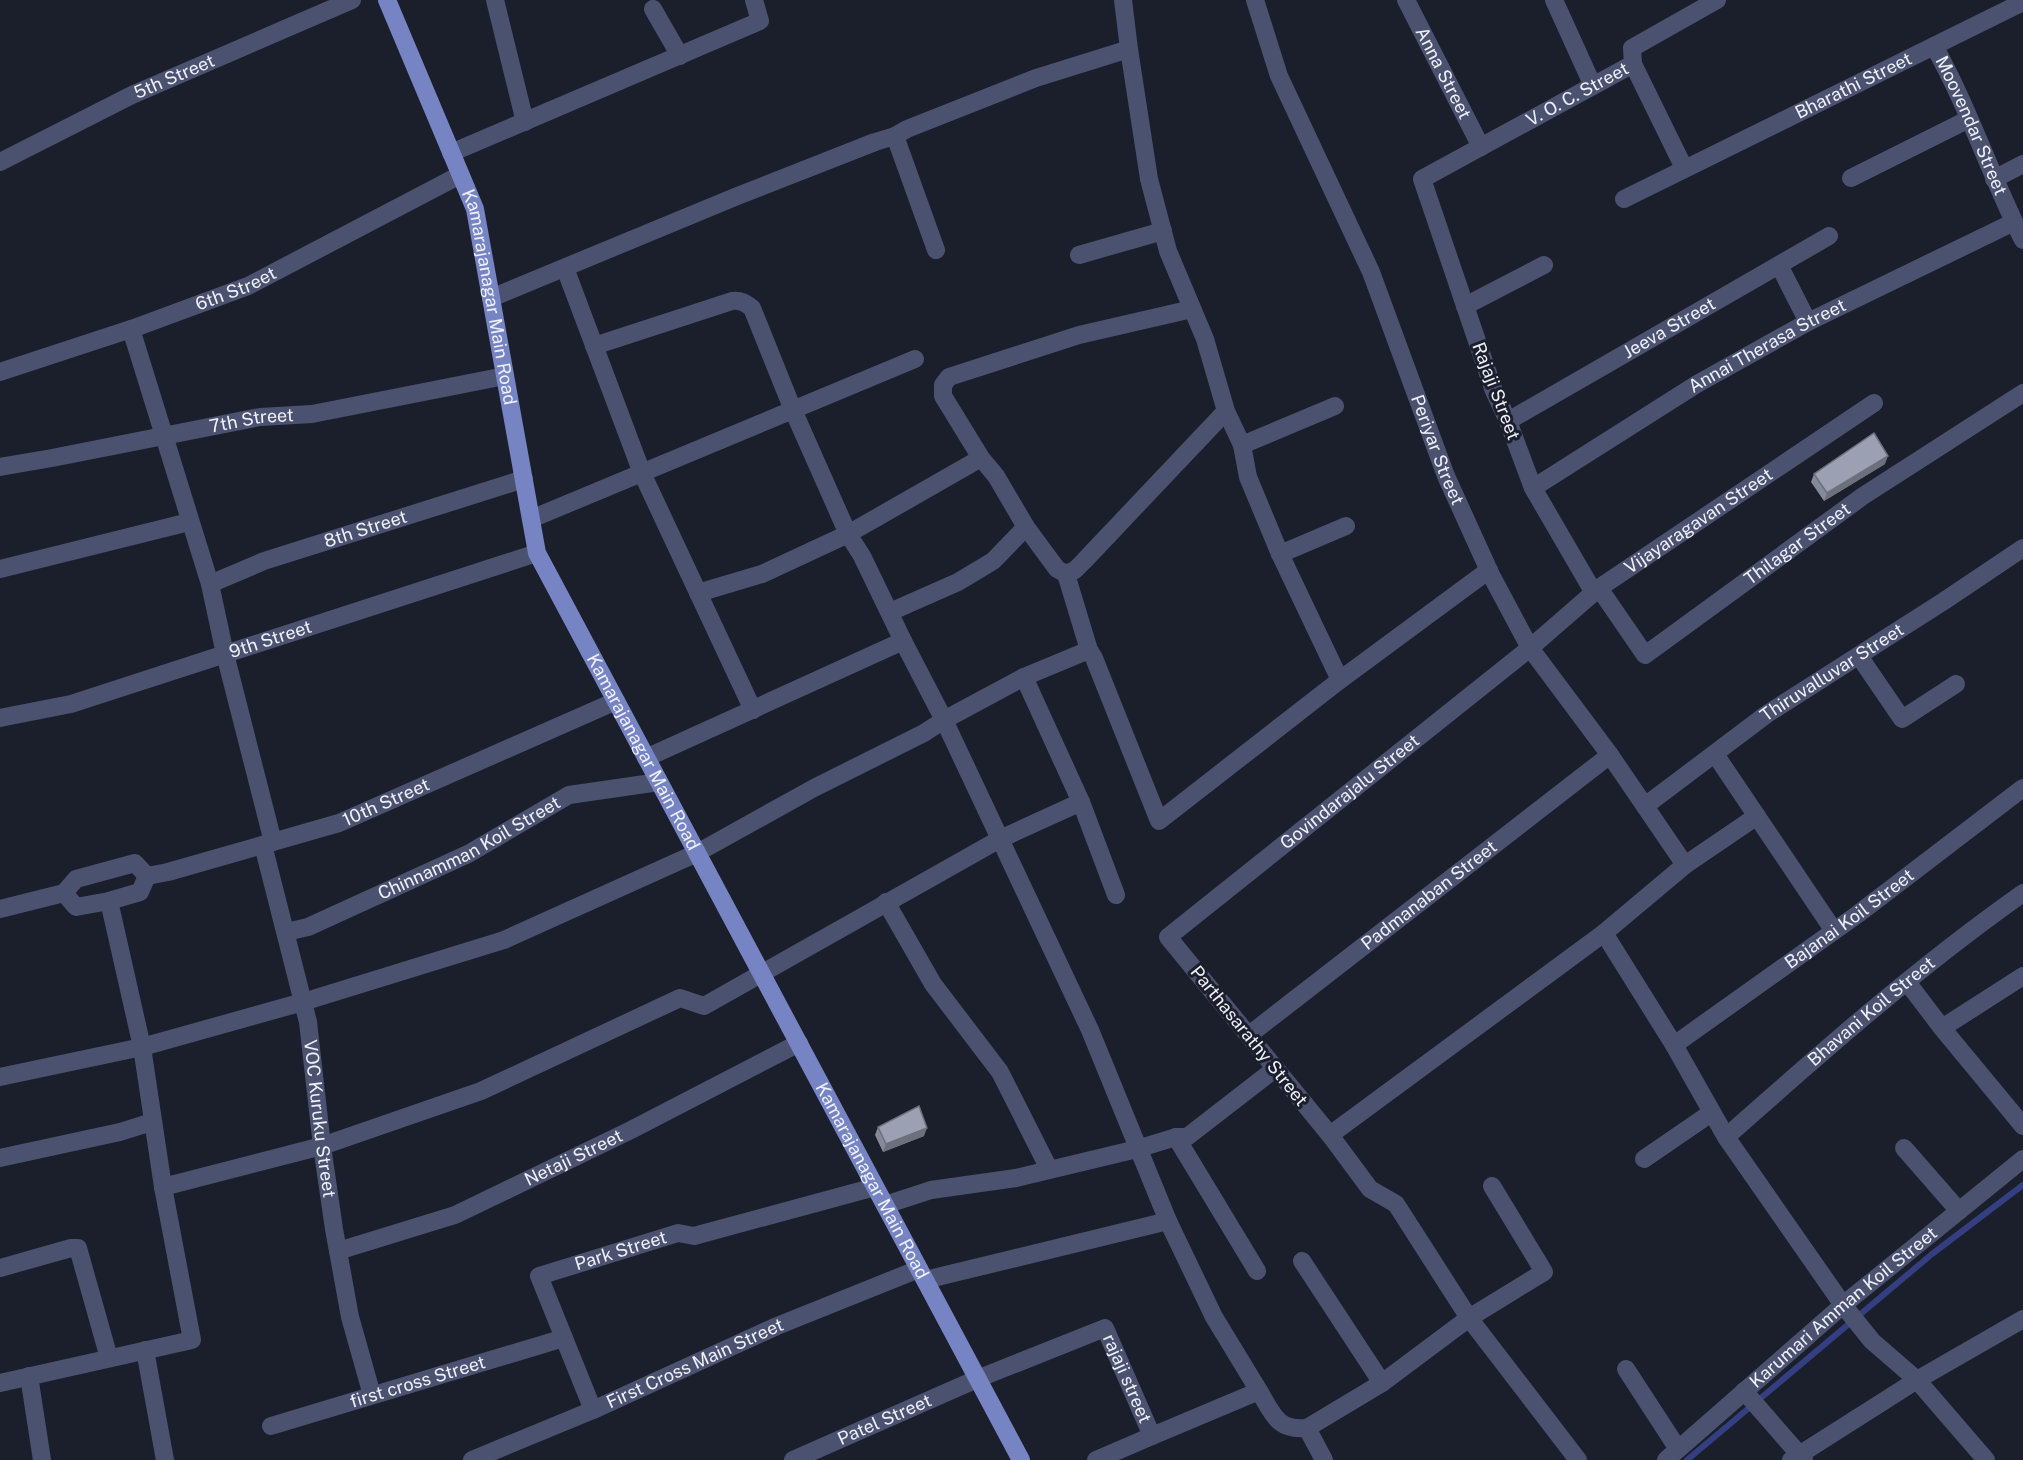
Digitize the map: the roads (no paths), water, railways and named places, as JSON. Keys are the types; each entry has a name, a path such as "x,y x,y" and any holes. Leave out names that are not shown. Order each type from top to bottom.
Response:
{"main road":[{"name":"Kamarajanagar Main Road","path":"387,0 475,209 537,553 1021,1460"}],"street":[{"name":"5th Street","path":"0,162 132,95 352,0"},
{"path":"495,0 525,122"},
{"path":"451,153 760,21 754,0"},
{"path":"1123,0 1149,179 1168,251 1204,339 1226,411 1242,445 1248,477 1280,554 1340,680"},
{"name":"Periyar Street","path":"1255,0 1279,76 1371,272 1446,476 1489,570 1530,648 1610,755 1685,865"},
{"name":"Anna Street","path":"1406,0 1481,147"},
{"name":"V. O. C. Street","path":"1422,179 1633,64 1632,48 1718,0"},
{"path":"1560,2 1593,86"},
{"name":"Bharathi Street","path":"1624,199 2023,2"},
{"path":"654,9 680,56"},
{"name":"Moovendar Street","path":"1935,46 2023,240"},
{"path":"491,298 735,196 895,136 906,129 1036,78 1129,49"},
{"path":"1633,64 1684,168"},
{"path":"1851,178 1968,119"},
{"path":"895,136 936,250"},
{"path":"1994,178 2023,164"},
{"name":"6th Street","path":"0,372 131,329 248,286 460,175"},
{"name":"Rajaji Street","path":"1422,179 1494,391 1533,488 1596,591"},
{"name":"Annai Therasa Street","path":"1533,488 1697,384 1808,322 2014,222"},
{"path":"1079,255 1163,231"},
{"name":"Jeeva Street","path":"1508,421 1829,236"},
{"path":"1465,306 1544,265"},
{"path":"1779,265 1808,322"},
{"path":"565,268 642,472 753,710"},
{"path":"594,346 739,300 752,308 793,410 848,534 862,556 944,720 1090,1030 1168,1221 1214,1317 1277,1420 1284,1427 1307,1428 1382,1383 1469,1318 1545,1272 1492,1186"},
{"path":"1192,309 1079,335 949,377 943,385 943,396 981,458 996,476 1026,527 1057,569 1066,574 1089,650 1159,821 1340,680 1489,570"},
{"name":"VOC Kuruku Street","path":"131,329 210,584 286,932 308,1022 322,1146 338,1251 350,1317 372,1395"},
{"path":"531,519 915,359"},
{"name":"7th Street","path":"0,466 260,417 312,414 505,376"},
{"name":"Thilagar Street","path":"1596,591 1645,655 1863,496 2023,393"},
{"name":"Vijayaragavan Street","path":"1530,648 1596,591 1874,403"},
{"path":"1242,445 1335,406"},
{"path":"1066,574 1075,570 1084,561 1226,411"},
{"path":"699,593 762,574 848,534 981,458"},
{"name":"8th Street","path":"210,584 264,561 524,479"},
{"path":"0,569 189,522"},
{"path":"1280,554 1346,526"},
{"path":"890,612 958,582 993,561 1026,527"},
{"name":"Thiruvalluvar Street","path":"1645,806 1767,714 2023,548"},
{"name":"9th Street","path":"0,718 71,704 537,553"},
{"path":"646,758 903,641"},
{"name":"Govindarajalu Street","path":"1168,937 1530,648"},
{"path":"0,1077 142,1047 303,1002 504,940 697,853 814,788 924,733 1024,677 1089,650"},
{"path":"1859,656 1902,719 1956,684"},
{"path":"1024,677 1081,802 1116,895"},
{"name":"10th Street","path":"147,876 339,823 616,701"},
{"path":"1715,754 1834,931"},
{"name":"Padmanaban Street","path":"1249,1035 1610,755"},
{"name":"Chinnamman Koil Street","path":"286,932 308,927 468,854 570,795 659,782"},
{"name":"Bajanai Koil Street","path":"1674,1045 1834,931 2023,788"},
{"path":"163,1187 322,1146 481,1091 680,998 704,1006 1000,839 1081,802"},
{"path":"1330,1135 1604,933 1685,865 1757,816"},
{"path":"0,909 64,893 76,879 135,863 147,876 140,892 109,901 76,907 64,893"},
{"name":"Bhavani Koil Street","path":"1726,1137 1862,1017 2023,893"},
{"path":"0,1383 192,1340 163,1187 142,1047 109,901"},
{"path":"886,902 933,984 1000,1072 1049,1169"},
{"path":"1604,933 1674,1045 1726,1137 1847,1309 1872,1341 1917,1380 1986,1460"},
{"name":"Parthasarathy Street","path":"1168,937 1330,1135 1370,1189 1396,1204 1469,1318 1578,1460"},
{"path":"1942,1028 2023,976"},
{"path":"1907,982 2023,1126"},
{"name":"Netaji Street","path":"338,1251 455,1215 631,1130 799,1043"},
{"path":"885,1205 931,1190 1016,1178 1137,1149 1176,1137 1187,1137 1276,1068"},
{"path":"1644,1159 1711,1113"},
{"path":"0,1158 120,1132 152,1122"},
{"path":"1176,1137 1257,1271"},
{"path":"1904,1148 1959,1211"},
{"name":"Karumari Amman Koil Street","path":"1672,1454 2023,1159"},
{"name":"Park Street","path":"593,1410 539,1276 678,1233 694,1236 875,1187"},
{"name":"First Cross Main Street","path":"472,1460 593,1410 777,1326 922,1275 1168,1221"},
{"path":"0,1268 78,1248 109,1358"},
{"path":"1302,1261 1382,1383"},
{"path":"1746,1394 1795,1454 2023,1319"},
{"name":"rajaji street","path":"977,1379 1105,1328 1152,1436 1096,1460"},
{"name":"first cross Street","path":"271,1426 564,1338"},
{"path":"146,1350 165,1460"},
{"path":"1626,1369 1672,1454"},
{"path":"29,1376 42,1460"},
{"name":"Patel Street","path":"793,1460 977,1379"},
{"path":"1152,1436 1259,1391"},
{"path":"1307,1428 1324,1460"}],"waterway":[{"path":"1687,1460 1932,1254 2023,1185"}]}
